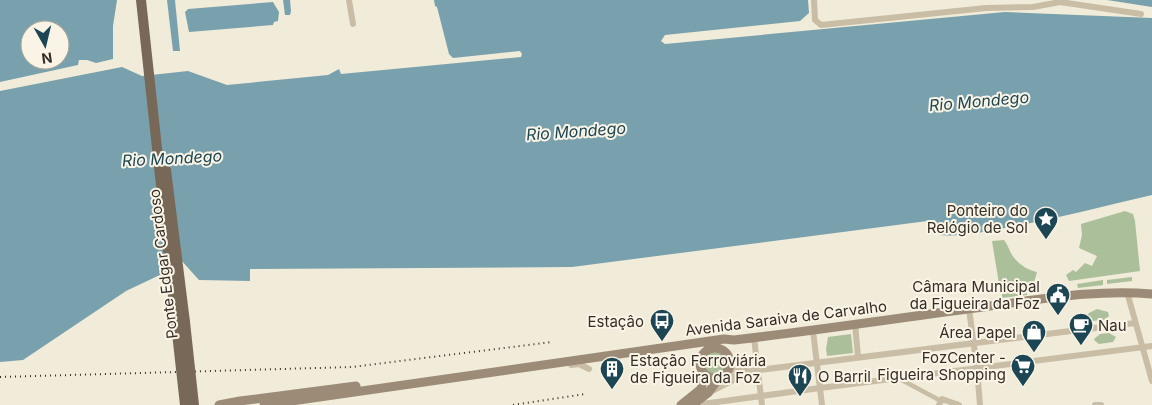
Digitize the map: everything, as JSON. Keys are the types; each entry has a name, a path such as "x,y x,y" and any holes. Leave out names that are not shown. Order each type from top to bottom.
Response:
{"main road":[{"name":"Ponte Edgar Cardoso","path":"141,0 185,405"},
{"name":"Ponte Edgar Cardoso","path":"148,0 194,405"},
{"name":"Avenida Saraiva de Carvalho","path":"508,370 724,339 754,338 969,309 1097,294 1127,292 1152,294"},
{"path":"701,357 725,341 734,340"},
{"path":"694,405 708,393 724,374 728,359 726,352 729,342 734,340"},
{"path":"688,344 726,352"},
{"path":"688,344 697,350 701,357 701,366 705,374 712,378 724,374"},
{"path":"219,405 350,387 508,370"},
{"path":"264,405 508,370"},
{"path":"682,405 701,389 705,374"}],"street":[{"path":"349,0 353,24"},
{"path":"814,0 815,20 821,25 986,8 1033,7 1060,2 1141,14"},
{"path":"1127,292 1152,381"},
{"path":"969,309 980,405"},
{"path":"855,323 858,357"},
{"path":"724,374 735,371 754,371 1135,323"},
{"path":"812,330 822,405"},
{"path":"754,338 754,371 762,405"},
{"path":"694,405 1152,346"},
{"path":"508,370 520,371 579,364 589,369"},
{"path":"708,393 738,376 754,371"},
{"path":"724,374 738,376"},
{"path":"897,378 941,402 959,405"},
{"path":"1095,405 1101,405"}],"green space":[{"path":"1125,211 1133,214 1135,221 1140,271 1069,281 1066,275 1073,270 1076,272 1085,263 1092,266 1097,256 1079,248 1082,235 1081,224"},
{"path":"1004,240 1012,255 1020,264 1037,272 1033,286 1000,290 992,241"},
{"path":"1132,277 1132,281 1107,284 1107,280"},
{"path":"1103,280 1103,285 1078,288 1077,284"},
{"path":"1027,291 1027,295 1002,298 1002,294"},
{"path":"1097,309 1108,312 1109,316 1104,320 1091,321 1087,315"},
{"path":"1109,333 1116,337 1113,342 1099,344 1094,339 1100,334"},
{"path":"851,334 853,353 827,356 828,337"},
{"path":"715,352 723,355 726,363 723,371 715,374 707,371 704,363 707,355"}],"water":[{"path":"0,0 117,0 113,26 113,59 96,63 79,60 78,65 70,67 70,20 20,20 20,70 55,70 0,82"},
{"path":"167,0 175,0 180,51 173,51"},
{"path":"283,0 290,0 290,15 285,15"},
{"name":"Rio Mondego","path":"434,0 808,0 809,13 800,21 665,35 661,41 665,44 1005,12 1152,18 1152,195 1064,216 984,232 939,235 935,220 572,267 250,269 250,281 199,280 181,260 172,263 164,273 126,291 23,360 0,362 0,91 122,67 142,76 188,71 227,85 328,75 339,69 341,74 521,57 520,51 453,58 449,54"},
{"path":"1107,0 1152,0 1152,7"},
{"path":"273,2 279,12 278,21 274,22 273,25 189,32 185,12 188,9"}],"railway":[{"path":"0,377 352,367 552,342"},
{"path":"513,405 585,394"}],"place":[{"name":"Ponteiro do Relógio de Sol","path":"1046,240"},
{"name":"Câmara Municipal da Figueira da Foz","path":"1058,316"},
{"name":"Estaçâo","path":"662,342"},
{"name":"Nau","path":"1081,346"},
{"name":"Área Papel","path":"1034,353"},
{"name":"FozCenter - Figueira Shopping","path":"1023,387"},
{"name":"Estação Ferroviária de Figueira da Foz","path":"612,390"},
{"name":"O Barril","path":"800,397"}]}
